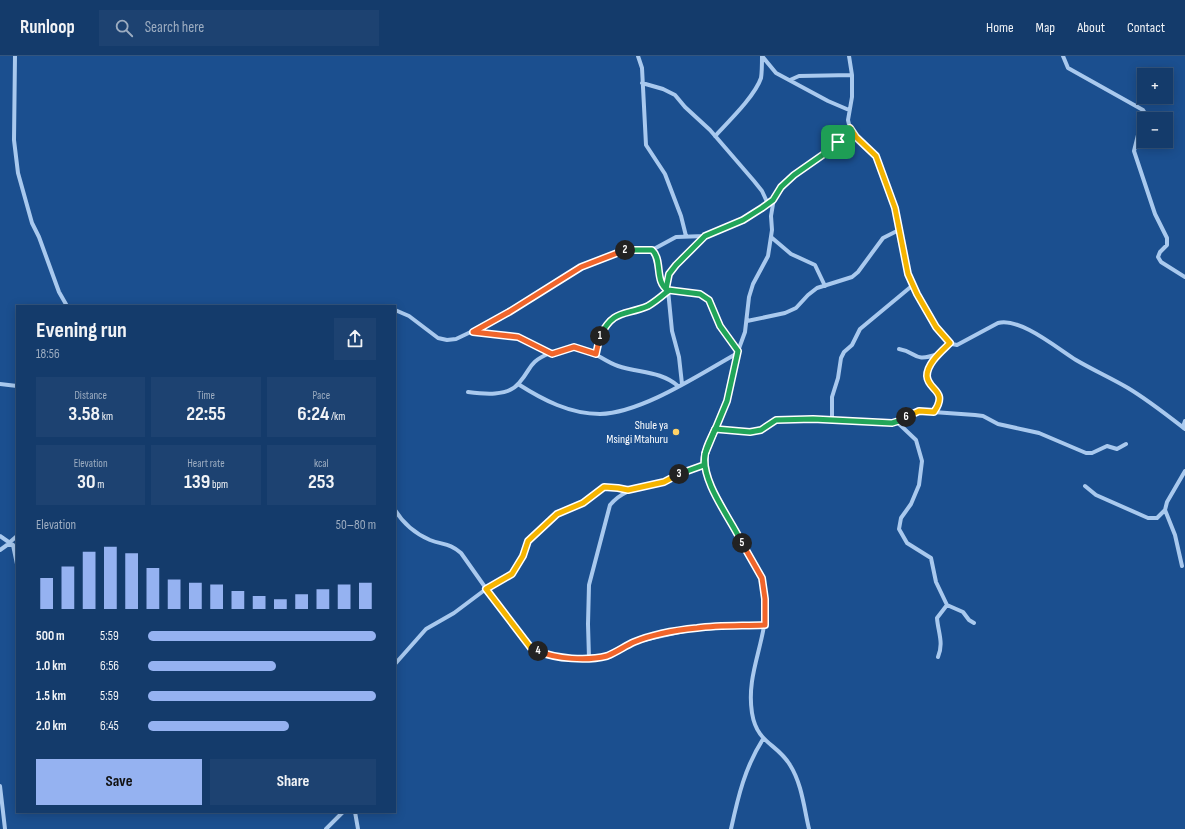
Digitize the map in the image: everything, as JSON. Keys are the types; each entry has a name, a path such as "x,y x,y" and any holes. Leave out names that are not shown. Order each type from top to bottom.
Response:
{"street":[{"path":"15,56 14,140 18,174 32,223 67,305"},
{"path":"638,56 642,68 646,145 665,174 681,216 686,236"},
{"path":"715,136 746,102 756,87 761,78 762,56"},
{"path":"762,56 776,73 828,101 849,110"},
{"path":"849,56 852,75 852,97 848,120 850,128 856,137 876,156 895,208 908,274 936,327 950,343 957,345 998,323 1004,322 1012,324 1028,330 1077,360 1127,387 1184,428 1185,421"},
{"path":"1063,56 1068,68 1144,112"},
{"path":"790,80 799,76 852,75"},
{"path":"642,83 663,89 675,95 715,136 762,191 768,204"},
{"path":"680,385 679,357 673,338 668,305 669,274 705,236 743,220 773,200 781,187 794,175 824,154 850,128"},
{"path":"1137,139 1134,151 1155,214 1167,238 1167,246 1160,252 1158,257 1160,262 1185,277"},
{"path":"773,200 771,237 768,256 753,284 749,297 746,321 728,395 705,454 704,465 718,500 762,578 765,599 765,625 754,668 750,697 752,715 758,732 763,739 784,757 791,766 797,781 809,829"},
{"path":"746,321 785,313 796,308 817,288 852,277 858,272 883,238 899,230"},
{"path":"396,310 409,316 438,338 447,340 456,339 473,332 509,312 581,267 631,249 652,250 670,240 686,236 705,236"},
{"path":"771,237 791,254 815,265 825,286"},
{"path":"652,250 656,254 659,277 668,290"},
{"path":"832,419 832,397 838,378 841,358 844,352 852,345 860,328 913,285"},
{"path":"596,354 599,338 609,320 615,316 650,305 668,290 700,294 709,300 720,326 737,353"},
{"path":"473,332 518,337 550,353 557,354 574,347 596,354 616,366 665,377 680,385"},
{"path":"934,412 939,394 927,377 931,364 950,343"},
{"path":"899,349 905,350 918,358 939,354"},
{"path":"468,392 490,394 508,390 518,384 531,364 550,353"},
{"path":"518,384 552,404 576,411 600,414 625,410 647,401 680,385 737,353"},
{"path":"0,384 16,386"},
{"path":"715,429 750,432 761,430 776,420 832,419 897,422 912,412 934,412 983,416 998,424 1039,434 1086,453 1092,453 1107,446 1117,449 1126,444"},
{"path":"897,422 916,440 922,461 919,485 911,504 901,518 899,529 907,543 930,558 936,582 947,605 963,612 969,620 974,623"},
{"path":"589,658 588,624 591,574 610,505 616,497 628,490 664,482 704,465"},
{"path":"1085,486 1096,495 1148,518 1157,518 1164,510 1185,471"},
{"path":"396,663 426,629 454,613 486,589 512,574 523,556 528,541 557,514 583,503 604,487 628,490"},
{"path":"1164,510 1175,535 1182,566"},
{"path":"396,511 405,524 417,532 430,540 452,545 461,553 486,589 531,648 547,656 563,658 589,658 606,656 634,642 650,637 698,628 765,625"},
{"path":"0,536 11,544 16,561"},
{"path":"0,550 11,544 16,537"},
{"path":"938,657 941,638 937,618 947,605"},
{"path":"731,829 744,776 752,756 763,739"},
{"path":"0,786 5,829"},
{"path":"326,829 342,813"},
{"path":"355,813 358,829"}],"place":[{"name":"Shule ya Msingi Mtahuru","path":"676,432"}],"route":[{"path":"838,142 824,154 794,175 781,187 773,200 762,208 743,220 713,234 705,236 682,258 669,274 666,289 668,291 650,305 615,316 609,320 599,338 596,346 596,354 574,347 557,354 552,354 518,337 473,332 509,312 581,267 625,250 652,250 656,254 659,277 664,288 666,289 668,290 691,291 700,294 709,300 720,326 738,351 734,362 732,384 727,401 710,441 705,454 704,465 664,482 649,486 628,490 610,487 599,489 594,495 583,503 557,514 528,541 523,556 514,568 512,574 508,578 497,582 486,589 531,648 547,656 563,658 589,658 606,656 621,650 634,642 660,635 698,628 765,625 765,599 762,578 744,546 736,528 718,500 704,465 705,454 710,441 715,429 750,432 761,430 776,420 832,419 892,423 902,420 912,412 934,412 939,394 927,377 931,364 950,343 944,338 936,327 917,294 908,274 895,208 876,156 856,137 850,128 838,142"}]}
